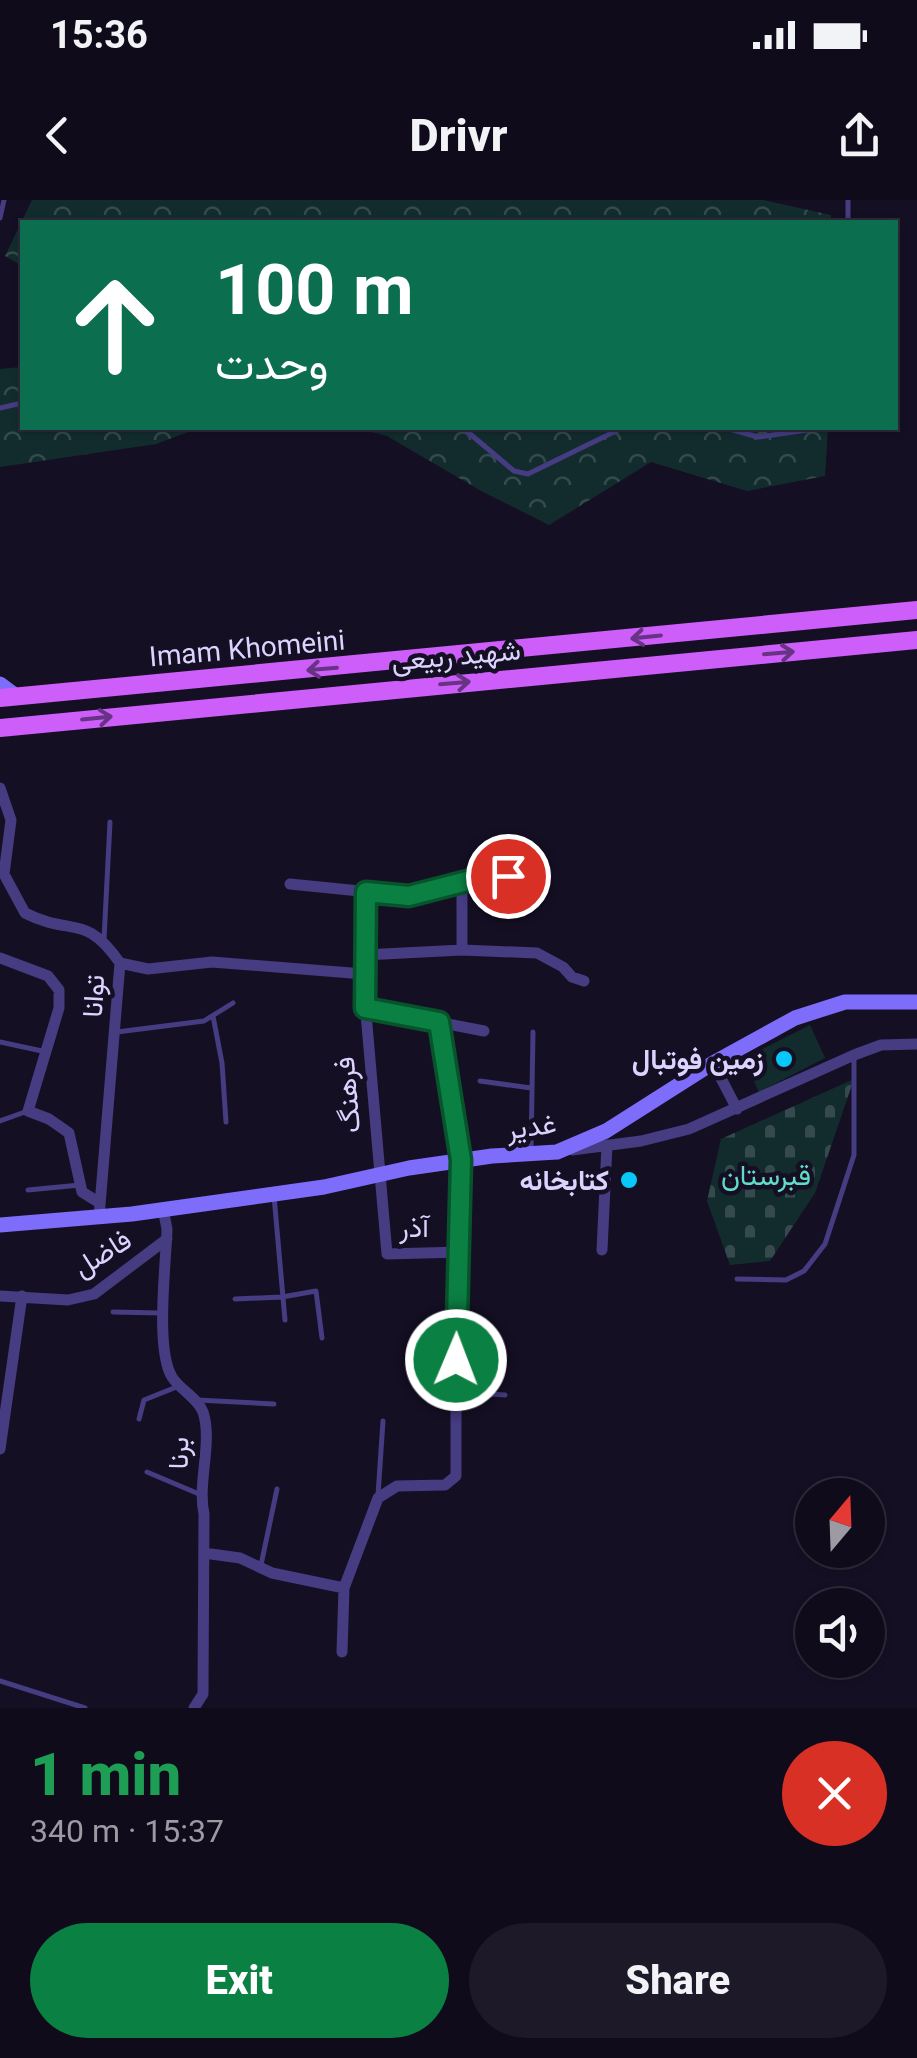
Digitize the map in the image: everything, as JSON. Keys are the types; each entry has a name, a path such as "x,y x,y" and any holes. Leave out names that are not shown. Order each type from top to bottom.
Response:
{"main road":[{"name":"Imam Khomeini","path":"8,697 917,610"},
{"name":"شهید ربیعی","path":"0,728 917,640"},
{"path":"397,662 398,689"},
{"path":"361,665 362,691"}],"street":[{"path":"0,684 8,697"},
{"name":"توانا","path":"0,788 11,820 2,874 25,913 41,921 84,928 104,939 120,963 100,1210"},
{"path":"290,884 409,896 462,882 546,873"},
{"path":"462,882 462,950"},
{"name":"فرهنگ","path":"366,892 365,1008 380,1175"},
{"path":"364,956 462,950 537,953 584,981"},
{"path":"0,958 48,976 59,990 59,1008 28,1111 49,1119 69,1134 82,1192 100,1210"},
{"path":"120,963 148,969 212,962 364,974"},
{"name":"غدیر","path":"0,1225 100,1210 163,1209 274,1194 461,1160 558,1152 606,1131 794,1018 845,1002 917,1002"},
{"path":"365,1008 484,1031"},
{"path":"342,1652 344,1588 378,1498 396,1486 446,1485 456,1476 461,1160 439,1022"},
{"path":"558,1152 689,1130 854,1055 881,1046 917,1044"},
{"path":"713,1064 738,1110"},
{"path":"602,1250 607,1145"},
{"name":"آذر","path":"380,1175 386,1254 461,1252"},
{"name":"برنا","path":"163,1209 167,1239 163,1352 172,1379 203,1412 203,1694 194,1708"},
{"name":"فاضل","path":"0,1296 68,1300 94,1294 167,1239"},
{"path":"0,1449 22,1296"},
{"path":"426,1331 456,1328"},
{"path":"204,1553 240,1558 260,1568 344,1588"}],"lane":[{"path":"0,218 4,200"},
{"path":"465,430 514,471 528,474 618,430"},
{"path":"733,430 758,437 808,430"},
{"path":"104,939 110,822"},
{"path":"116,1032 204,1022 233,1003"},
{"path":"213,1016 222,1063 226,1122"},
{"path":"531,1154 533,1032"},
{"path":"0,1042 46,1052"},
{"path":"736,1279 786,1280 804,1270 825,1244 854,1155 854,1055"},
{"path":"480,1081 532,1088"},
{"path":"0,1121 28,1111"},
{"path":"28,1190 80,1185"},
{"path":"274,1194 285,1320"},
{"path":"236,1299 316,1291 322,1338"},
{"path":"113,1312 164,1313"},
{"path":"139,1419 144,1400 180,1385"},
{"path":"456,1392 505,1394"},
{"path":"194,1400 274,1404"},
{"path":"378,1498 383,1421"},
{"path":"147,1472 200,1494"},
{"path":"260,1568 277,1489"},
{"path":"0,1681 85,1708"}],"green space":[{"path":"32,200 763,200 831,215 831,220 22,220"},
{"path":"20,225 20,265 5,256"},
{"path":"20,367 20,430 194,430 156,444 0,467 0,369"},
{"path":"364,430 828,430 825,476 747,491 651,462 549,525 387,436"},
{"name":"زمین فوتبال","path":"810,1025 825,1058 759,1092 743,1059"},
{"name":"قبرستان","path":"854,1079 815,1193 770,1261 730,1265 707,1201 721,1139"}],"place":[{"name":"زمین فوتبال","path":"784,1059"},
{"name":"کتابخانه","path":"629,1180"}],"route":[{"path":"456,1360 461,1160 439,1022 365,1008 366,892 409,896 471,880 508,876"}]}
